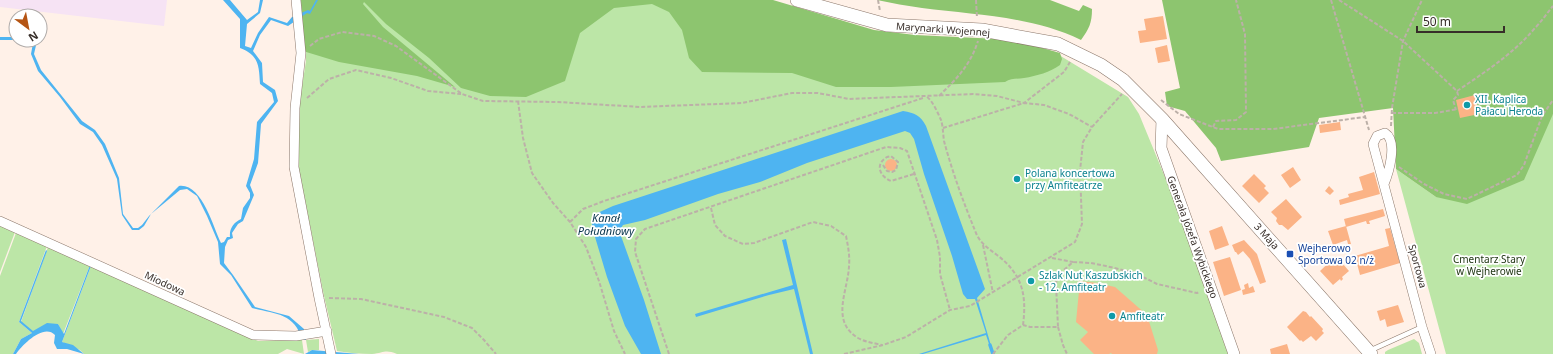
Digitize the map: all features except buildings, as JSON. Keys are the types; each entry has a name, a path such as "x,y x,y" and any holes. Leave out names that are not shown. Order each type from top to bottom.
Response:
{"main road":[{"name":"Marynarki Wojennej","path":"797,0 887,25 979,25 1058,44 1101,65 1123,80 1162,118"},
{"name":"3 Maja","path":"1162,118 1329,309 1370,352"}],"street":[{"path":"296,0 301,54 296,108 294,167 331,354"},
{"name":"Generała Józefa Wybickiego","path":"1162,118 1161,148 1234,354"},
{"path":"1373,144 1377,136 1381,134 1385,133 1389,135 1391,139 1391,162 1384,184"},
{"name":"Sportowa","path":"1373,144 1422,327 1431,354"},
{"name":"Miodowa","path":"0,221 253,335 296,336 327,331"}],"lane":[{"path":"1370,352 1422,327"}],"path":[{"path":"939,96 962,73 976,49 979,25 976,0"},
{"path":"1213,128 1216,121 1236,120 1246,112 1245,34 1236,0"},
{"path":"1331,0 1373,144"},
{"path":"1339,0 1403,41 1457,91"},
{"path":"1391,139 1392,113 1403,41 1422,0"},
{"path":"1457,91 1494,66 1515,48 1535,29 1553,6"},
{"path":"301,54 320,39 342,32 374,36 396,46 462,94"},
{"path":"943,128 1024,103 1064,72 1076,52"},
{"path":"296,108 329,79 356,70 391,78 428,91 462,94 483,101 558,102 640,107 742,103 792,93 818,93 849,98 981,95 997,96 1050,108 1069,114 1092,127"},
{"path":"1392,113 1435,113 1457,110 1453,100 1458,95 1457,91"},
{"path":"844,354 883,345 906,337 950,310 970,306 1075,242 1082,224 1080,171 1083,142 1092,127 1124,92"},
{"path":"928,96 941,119 944,140 960,191 977,235 1009,264 1018,277 1022,287 1025,312 1023,325 1008,335 993,354"},
{"path":"570,222 583,209 604,201 928,96"},
{"path":"1157,96 1179,114 1218,129 1274,129 1365,117"},
{"path":"1391,162 1424,184 1444,194 1467,199 1517,175 1524,165 1542,116 1553,100"},
{"path":"518,102 523,138 532,173 553,203 570,222 586,247 599,281 614,331 626,354"},
{"path":"669,354 635,252 636,239 645,229 711,208 886,147 900,148 906,151 936,240 940,257 940,274 950,310"},
{"path":"883,165 887,171 892,172 896,170 898,162 892,156 887,156 880,163 879,167 883,176 891,181 914,174"},
{"path":"711,208 714,225 725,236 743,244 754,243 813,222 831,226 846,236 849,248 849,268 842,312 845,322 852,333 859,338 883,345"},
{"path":"983,242 992,280 993,292"},
{"path":"1051,258 1073,262 1091,262 1135,274 1157,284 1197,293 1211,287"},
{"path":"1067,354 1063,346 1058,327 1056,284 1057,276 1073,262"},
{"path":"319,298 361,299 444,317 472,328 496,354"},
{"path":"1023,325 1030,327 1058,327"}],"shaded area":[{"path":"0,0 167,0 164,26 48,13 48,8 0,7"}],"green space":[{"path":"301,0 773,0 874,30 915,35 999,39 1060,53 1062,59 1060,65 1048,72 1024,78 1012,79 1005,82 891,87 836,87 792,73 702,72 689,58 682,30 669,12 652,4 614,8 580,33 565,81 526,97 490,96 461,88 429,58 386,24 364,2 363,4 383,27 455,87 417,76 339,62 303,51"},
{"path":"305,0 735,0 881,35 1059,55 1128,97 1139,114 1179,211 1228,354 397,354 387,352 372,354 337,351 324,296 298,165 298,112 306,61"},
{"path":"877,0 1050,0 1079,11 1083,5 1092,9 1092,14 1090,26 1081,40 1062,32 1023,21 916,7"},
{"path":"1162,0 1553,0 1553,114 1524,180 1467,204 1436,197 1396,169 1393,108 1319,118 1309,147 1221,161 1216,148 1185,111 1167,106 1165,92 1180,88"},
{"name":"Cmentarz Stary w Wejherowie","path":"1553,114 1553,354 1446,354 1396,169 1436,197"},
{"path":"0,226 15,232 0,272"},
{"path":"16,233 47,246 19,322 32,333 21,339 13,354 0,354 0,276"},
{"path":"48,247 90,265 63,334 58,324 38,329 33,332 21,322"},
{"path":"91,266 258,341 302,340 304,354 287,349 278,354 84,354 80,350 62,342"},
{"path":"319,339 319,350 312,350 308,352 306,340"},
{"path":"1414,339 1419,343 1422,354 1385,354 1388,350"}],"water":[{"path":"223,0 230,0 247,20 258,12 260,0 263,0 260,13 247,24 245,46 251,48 258,33 269,17 287,23 292,17 308,10 310,11 316,0 318,0 310,14 307,13 288,26 271,20 260,35 253,51 262,63 263,82 275,90 278,101 261,124 258,163 250,185 254,195 243,221 238,224 232,233 233,238 228,240 225,247 224,263 255,307 289,316 304,329 306,340 302,340 299,331 294,324 283,316 252,308 231,275 220,264 218,242 197,196 187,189 180,190 151,214 179,186 187,187 194,191 206,207 221,243 224,242 227,237 230,237 231,229 238,220 241,219 243,208 250,198 250,193 246,186 254,159 257,122 274,102 272,93 260,84 257,62 251,54 240,48 240,19"},
{"path":"0,37 8,37 8,40 0,40"},
{"path":"32,48 35,48 34,54 41,70 82,121 95,130 105,144 119,178 123,214 133,228 138,228 142,225 151,214 144,226 139,230 132,230 122,215 117,179 102,145 93,132 80,124 38,71 31,54"},
{"name":"Kanał Południowy","path":"903,111 917,115 922,119 926,126 985,289 977,298 992,349 991,350 986,335 919,354 986,333 975,299 967,299 963,294 914,139 910,133 905,131 807,163 760,182 718,194 645,220 623,225 620,230 621,236 644,300 661,354 641,354 625,326 607,277 592,227 593,215 613,206"},
{"path":"786,239 813,354 810,354 794,289 696,317 695,314 793,285 782,240"},
{"path":"46,250 47,251 21,321 33,331 47,323 58,324 64,334 90,265 91,266 62,342 73,345 84,354 67,349 57,349 54,343 55,335 50,332 45,332 34,336 16,354 13,354 21,339 32,333 19,322"},
{"path":"312,350 359,354 305,354"}],"waterway":[{"path":"990,345 993,354"}],"place":[{"name":"XII. Kaplica Pałacu Heroda","path":"1467,105"},
{"name":"Polana koncertowa przy Amfiteatrze","path":"1017,179"},
{"name":"Wejherowo Sportowa 02 n/ż","path":"1290,254"},
{"name":"Szlak Nut Kaszubskich - 12. Amfiteatr","path":"1031,281"},
{"name":"Amfiteatr","path":"1112,316"}]}
